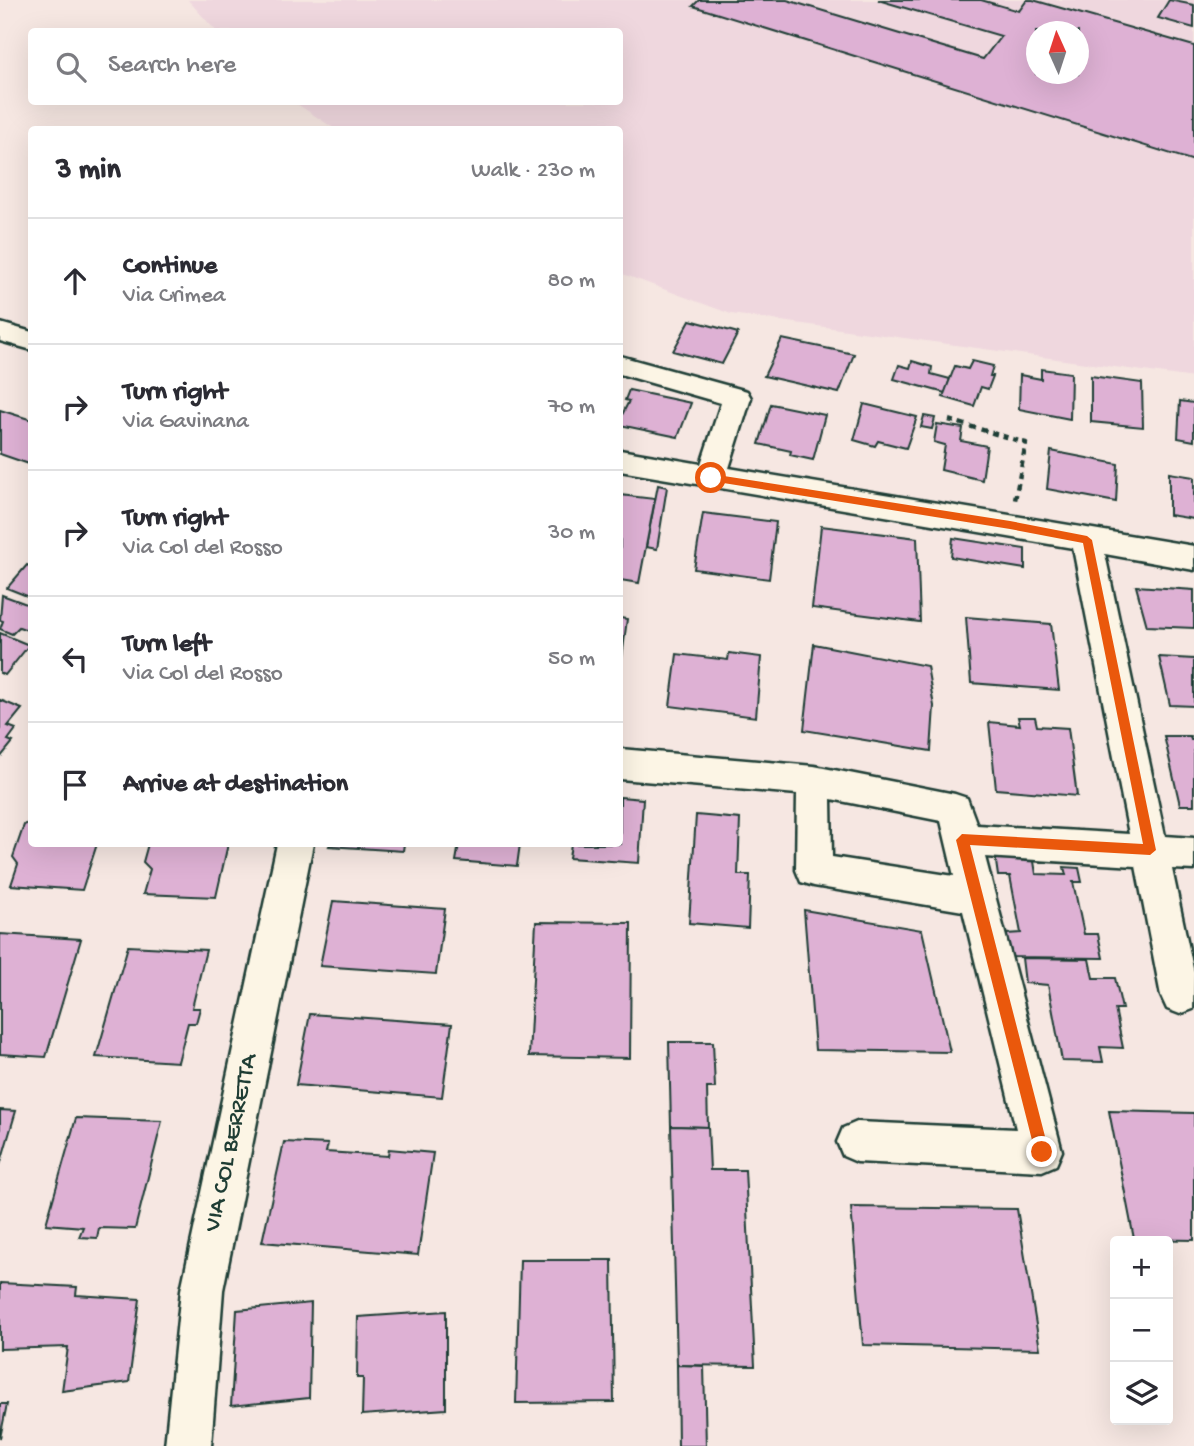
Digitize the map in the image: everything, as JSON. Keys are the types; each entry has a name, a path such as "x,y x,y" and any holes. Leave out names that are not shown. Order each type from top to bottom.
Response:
{"street":[{"path":"0,332 28,340"},
{"path":"623,366 737,398 711,478"},
{"path":"623,462 1194,558"},
{"path":"1087,540 1180,996"},
{"path":"623,764 814,781 955,809 1042,1152 857,1142"},
{"path":"814,781 814,870 976,896"},
{"path":"962,840 1194,854"},
{"name":"VIA COL BERRETTA","path":"188,1446 202,1290 294,847"}],"path":[{"path":"949,421 1026,443 1010,525"}],"shaded area":[{"path":"188,0 1194,0 1194,378 731,314 623,274 623,126 330,126 299,105 623,105 623,28 213,28"}],"building":[{"path":"699,0 787,0 983,59 1001,36 878,0 981,0 1019,11 1027,0 1033,0 1194,46 1194,161 693,6"},
{"path":"1169,0 1194,5 1194,28 1158,18"},
{"path":"690,320 738,333 722,364 673,351"},
{"path":"782,339 854,354 839,393 764,376"},
{"path":"912,361 932,367 931,374 950,379 945,393 894,379 899,365 910,368"},
{"path":"972,361 993,366 990,376 993,376 988,389 981,387 974,406 943,397 955,366 968,369"},
{"path":"1041,369 1071,373 1070,419 1019,409 1020,375 1041,379"},
{"path":"1091,376 1142,383 1143,427 1091,422"},
{"path":"629,390 691,403 678,437 623,426 623,413 629,401 625,400"},
{"path":"1180,401 1194,403 1194,441 1178,438"},
{"path":"771,404 825,415 813,460 790,455 791,451 759,444"},
{"path":"864,404 917,417 906,448 878,441 875,446 854,440"},
{"path":"0,410 28,419 28,464 0,454"},
{"path":"924,416 935,418 932,429 921,427"},
{"path":"937,424 963,428 961,441 987,446 982,480 941,470 945,445 934,442"},
{"path":"1051,451 1118,464 1116,502 1047,489"},
{"path":"1169,473 1194,477 1194,519 1169,515"},
{"path":"658,485 667,487 657,549 646,547"},
{"path":"623,495 655,499 639,583 623,580"},
{"path":"703,513 776,522 769,579 694,569"},
{"path":"821,526 917,538 920,622 812,608"},
{"path":"953,538 1025,549 1025,569 951,557"},
{"path":"27,565 28,565 28,596 7,588"},
{"path":"1136,586 1194,590 1194,628 1147,626"},
{"path":"2,595 28,605 28,630 19,627 12,634 0,629 3,621 0,620"},
{"path":"966,617 1051,624 1059,690 971,683"},
{"path":"623,618 627,619 623,650"},
{"path":"0,633 28,646 5,675 0,673"},
{"path":"814,644 927,666 934,706 931,751 804,730"},
{"path":"729,653 761,657 756,717 670,706 677,654 728,660"},
{"path":"1159,657 1194,659 1194,706 1170,705"},
{"path":"0,700 22,709 8,726 16,729 8,740 13,742 0,758"},
{"path":"1018,717 1035,717 1037,726 1068,728 1077,796 996,789 989,722 1020,725"},
{"path":"1164,736 1190,736 1191,740 1194,740 1194,805 1180,805"},
{"path":"623,797 643,799 639,863 569,858 571,847 623,847"},
{"path":"696,815 740,819 738,875 750,875 748,928 689,923"},
{"path":"28,823 28,847 96,847 82,890 11,885 18,864 13,857 24,825"},
{"path":"147,847 227,847 216,897 143,894 150,869 143,862"},
{"path":"344,847 404,847 403,851"},
{"path":"458,847 520,847 517,866 456,861"},
{"path":"995,855 1033,855 1036,874 1066,875 1064,867 1079,868 1082,882 1073,882 1084,934 1098,934 1103,958 1011,957 1006,934 1021,933 1010,876 998,876"},
{"path":"333,901 445,909 436,974 320,966"},
{"path":"804,910 922,930 950,1052 815,1050"},
{"path":"536,922 631,923 630,1058 529,1056"},
{"path":"0,934 81,939 46,1057 0,1054"},
{"path":"128,946 206,950 192,1008 200,1008 196,1023 188,1023 178,1062 96,1057"},
{"path":"1022,958 1089,959 1093,978 1115,978 1122,1009 1115,1009 1123,1048 1100,1047 1103,1062 1062,1061 1048,985 1025,983"},
{"path":"310,1014 452,1024 442,1097 296,1085"},
{"path":"669,1042 713,1042 715,1088 707,1088 708,1127 671,1126"},
{"path":"0,1110 16,1111 0,1165"},
{"path":"1109,1111 1194,1113 1194,1240 1173,1240 1173,1236 1133,1236"},
{"path":"76,1118 162,1121 135,1229 99,1228 97,1238 79,1237 83,1227 46,1224"},
{"path":"671,1126 708,1127 710,1170 745,1170 755,1366 677,1365"},
{"path":"284,1142 328,1144 326,1152 388,1156 389,1149 433,1153 418,1255 262,1242"},
{"path":"851,1207 1017,1209 1040,1349 863,1345"},
{"path":"520,1260 612,1260 614,1402 516,1403"},
{"path":"0,1283 77,1287 76,1295 140,1299 129,1382 62,1391 68,1347 0,1349"},
{"path":"311,1303 309,1398 231,1406 237,1310"},
{"path":"446,1311 446,1409 362,1415 363,1378 357,1378 358,1317"},
{"path":"677,1365 704,1366 706,1446 678,1446"},
{"path":"0,1404 7,1404 0,1438"}],"route":[{"path":"711,478 1010,525 1087,540 1150,850 962,840 1042,1152"}]}
